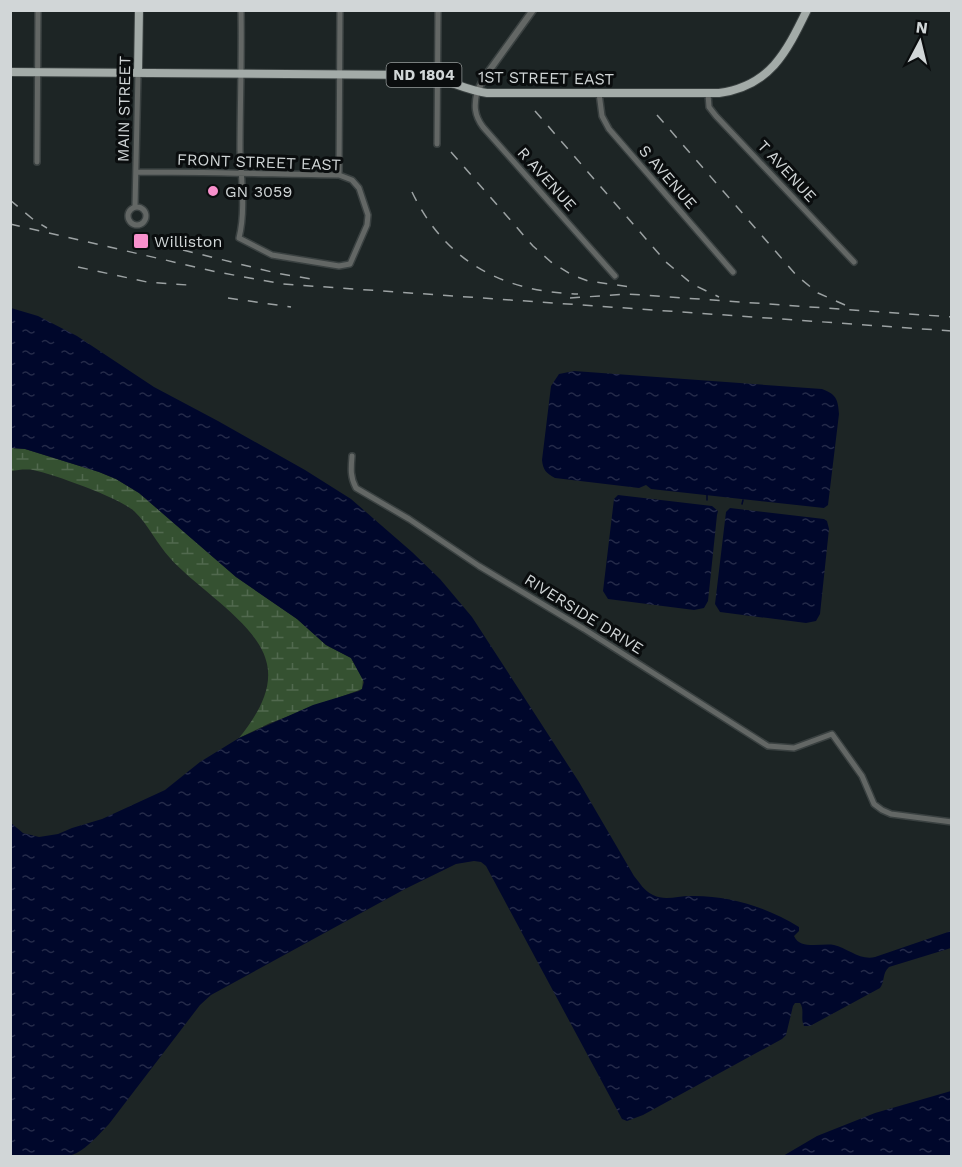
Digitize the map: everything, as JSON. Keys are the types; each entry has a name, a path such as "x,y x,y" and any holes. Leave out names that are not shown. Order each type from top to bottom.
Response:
{"main road":[{"name":"MAIN STREET","path":"138,73 139,10"},
{"name":"1ST STREET EAST","path":"10,72 420,75 437,77 477,92 708,94 728,92 746,86 771,70 785,54 807,10"}],"street":[{"path":"37,162 38,10"},
{"path":"241,173 242,10"},
{"path":"339,175 340,10"},
{"path":"437,144 438,10"},
{"path":"477,92 484,78 532,10"},
{"name":"MAIN STREET","path":"135,207 138,73"},
{"name":"R AVENUE","path":"477,92 476,115 483,127 615,276"},
{"name":"S AVENUE","path":"599,93 602,116 609,129 733,272"},
{"name":"T AVENUE","path":"708,94 710,107 716,116 854,262"},
{"name":"FRONT STREET EAST","path":"137,172 241,173 339,175 352,180 358,188 368,215 367,225 350,264 339,266 272,255 239,238 242,226 241,173"},
{"name":"RIVERSIDE DRIVE","path":"352,456 352,480 356,488 768,746 794,748 832,734 862,776 874,804 882,810 891,814 951,822"}],"green space":[{"path":"11,448 25,449 99,472 139,493 236,577 297,619 326,645 351,658 363,679 362,689 270,723 239,738 261,704 267,684 267,664 262,649 252,635 240,621 170,558 134,511 101,493 55,476 33,470 11,471"}],"water":[{"path":"11,308 38,316 77,336 154,387 305,470 351,499 412,552 440,579 472,617 579,782 634,876 650,893 662,898 704,896 747,904 799,927 799,931 794,936 801,943 834,945 859,956 875,957 951,931 951,948 889,967 880,988 810,1026 804,1026 800,1003 795,1003 786,1035 782,1039 643,1115 627,1121 622,1119 486,866 474,861 456,864 405,889 211,995 200,1005 109,1124 80,1151 55,1158 11,1156 11,823 23,833 39,837 58,834 102,819 165,790 200,762 239,738 313,705 359,691 364,682 351,658 326,645 297,619 236,577 139,493 99,472 25,449 11,448"},
{"path":"574,371 827,391 835,398 839,414 828,505 824,508 651,489 646,485 639,488 555,478 546,471 542,460 551,386 559,374"},
{"path":"618,495 712,506 718,511 708,601 704,608 694,610 608,599 603,591 614,499"},
{"path":"730,508 827,521 829,529 820,614 816,621 806,623 720,612 715,604 726,512"},
{"path":"951,1091 951,1156 783,1156 817,1136 875,1113"}],"waterway":[{"path":"707,495 707,500"},
{"path":"742,504 743,500"}],"railway":[{"path":"535,111 666,262 692,284 719,297"},
{"path":"657,115 797,276 818,293 845,305"},
{"path":"451,152 533,246 551,262 572,275 588,281 631,287"},
{"path":"412,192 425,216 441,237 479,268 525,287 578,294"},
{"path":"10,200 47,228"},
{"path":"10,224 217,272 283,284 952,331"},
{"path":"183,250 276,273 311,279"},
{"path":"78,267 147,282 188,285"},
{"path":"570,298 628,294 952,317"},
{"path":"228,298 291,307"}],"place":[{"name":"GN 3059","path":"213,191"},
{"name":"Williston","path":"141,241"}]}
